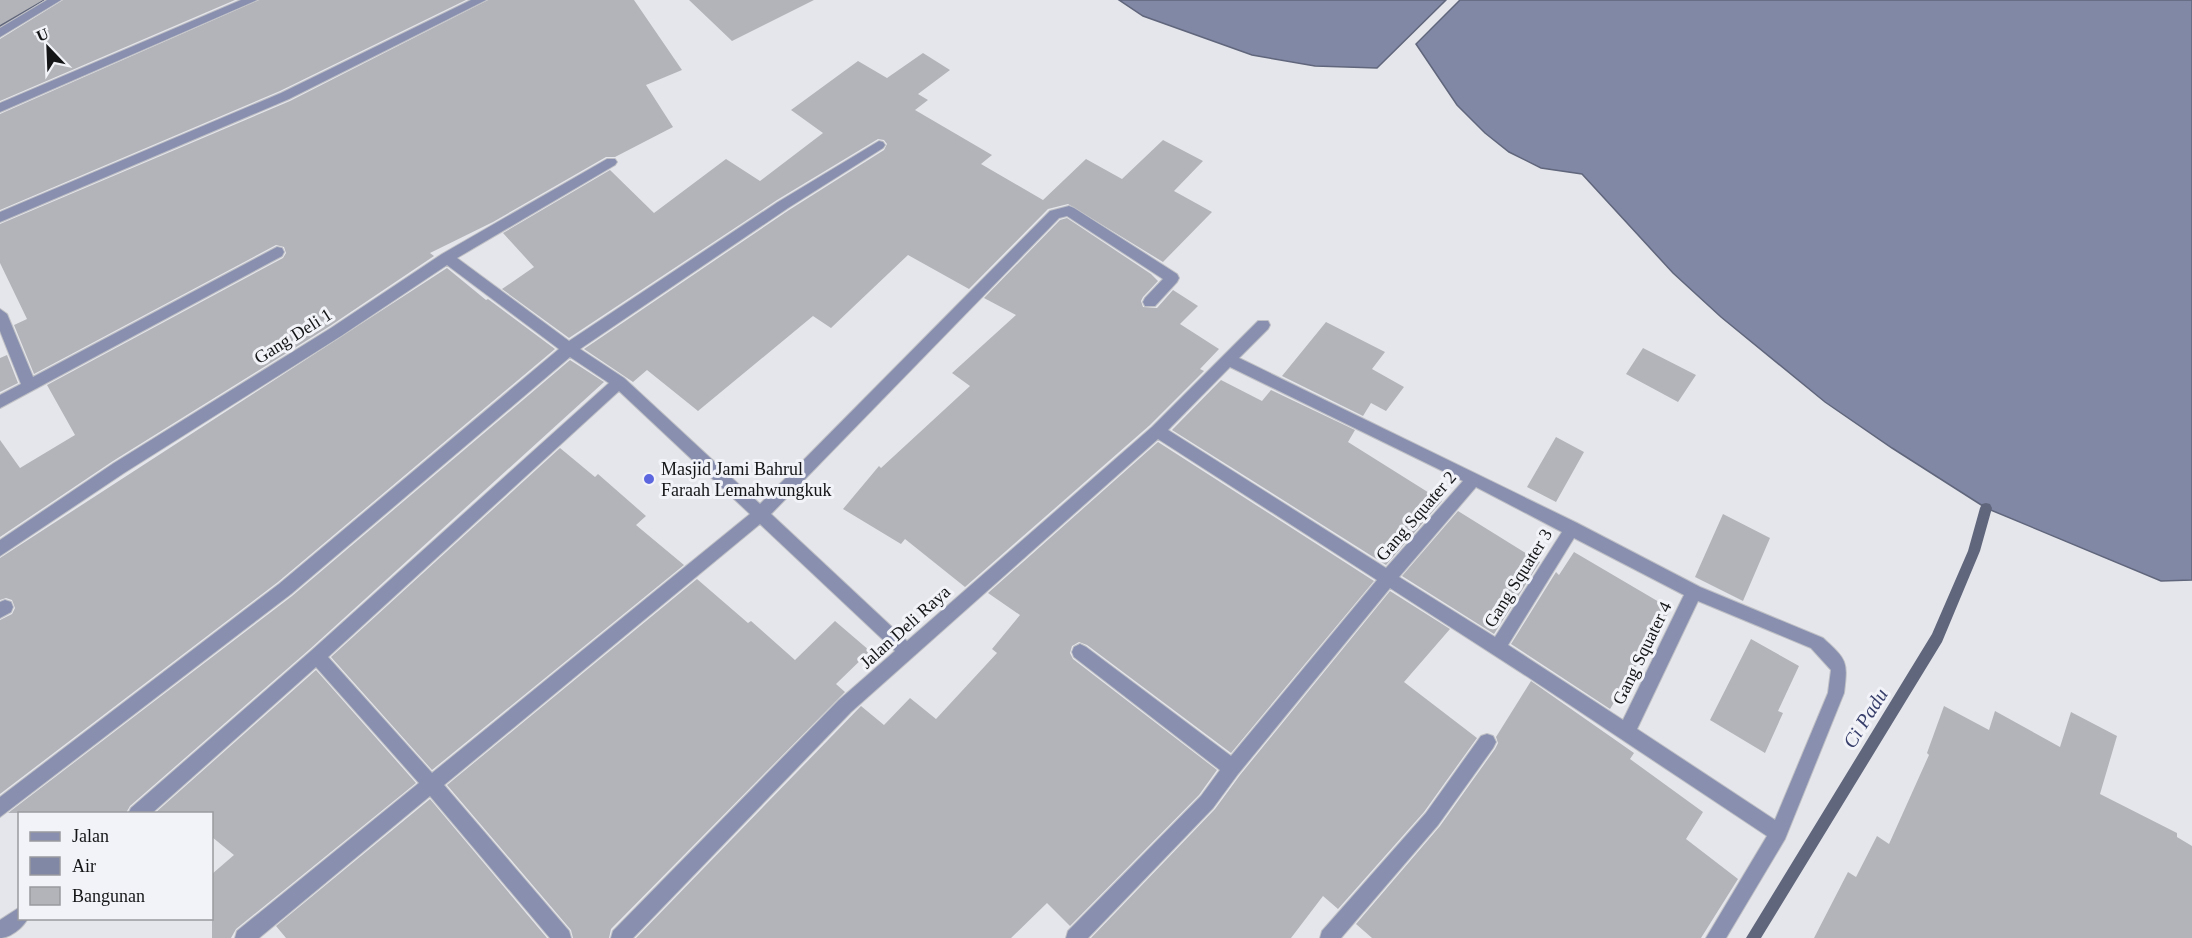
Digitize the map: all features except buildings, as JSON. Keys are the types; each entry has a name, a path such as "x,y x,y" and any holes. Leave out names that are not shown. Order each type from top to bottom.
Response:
{"street":[{"path":"0,33 55,0"},
{"path":"0,108 251,0"},
{"path":"0,217 285,96 480,0"},
{"path":"0,808 285,589 569,349 783,205 879,146"},
{"name":"Gang Deli 1","path":"0,549 119,468 336,332 447,258 611,162"},
{"path":"244,938 761,514 1055,214 1069,211 1172,278 1150,302"},
{"path":"0,402 277,252"},
{"path":"447,258 569,349 619,382 907,651"},
{"path":"0,314 29,386"},
{"name":"Jalan Deli Raya","path":"620,938 845,706 1157,430 1263,325"},
{"path":"1228,358 1572,528 1694,592 1817,643 1831,656 1839,668 1836,693 1779,833 1715,938"},
{"path":"138,812 316,656 619,382"},
{"path":"1157,430 1497,648 1779,833"},
{"name":"Gang Squater 2","path":"1075,938 1207,802 1232,768 1388,578 1474,479"},
{"name":"Gang Squater 3","path":"1497,648 1572,528"},
{"name":"Gang Squater 4","path":"1626,733 1694,592"},
{"path":"1080,652 1232,768"},
{"path":"316,656 432,785 562,938"},
{"path":"1329,938 1432,819 1487,742"},
{"path":"0,932 18,918"}],"water":[{"path":"1119,0 1446,0 1377,68 1315,66 1252,55 1143,16"},
{"path":"1460,0 2192,0 2192,580 2161,581 1986,508 1825,402 1721,317 1673,273 1582,174 1541,168 1509,152 1485,133 1457,105 1416,44"}],"waterway":[{"path":"0,25 40,0"},
{"name":"Ci Padu","path":"1753,938 1937,638 1974,551 1986,508"}],"place":[{"name":"Masjid Jami Bahrul Faraah Lemahwungkuk","path":"649,479"}]}
